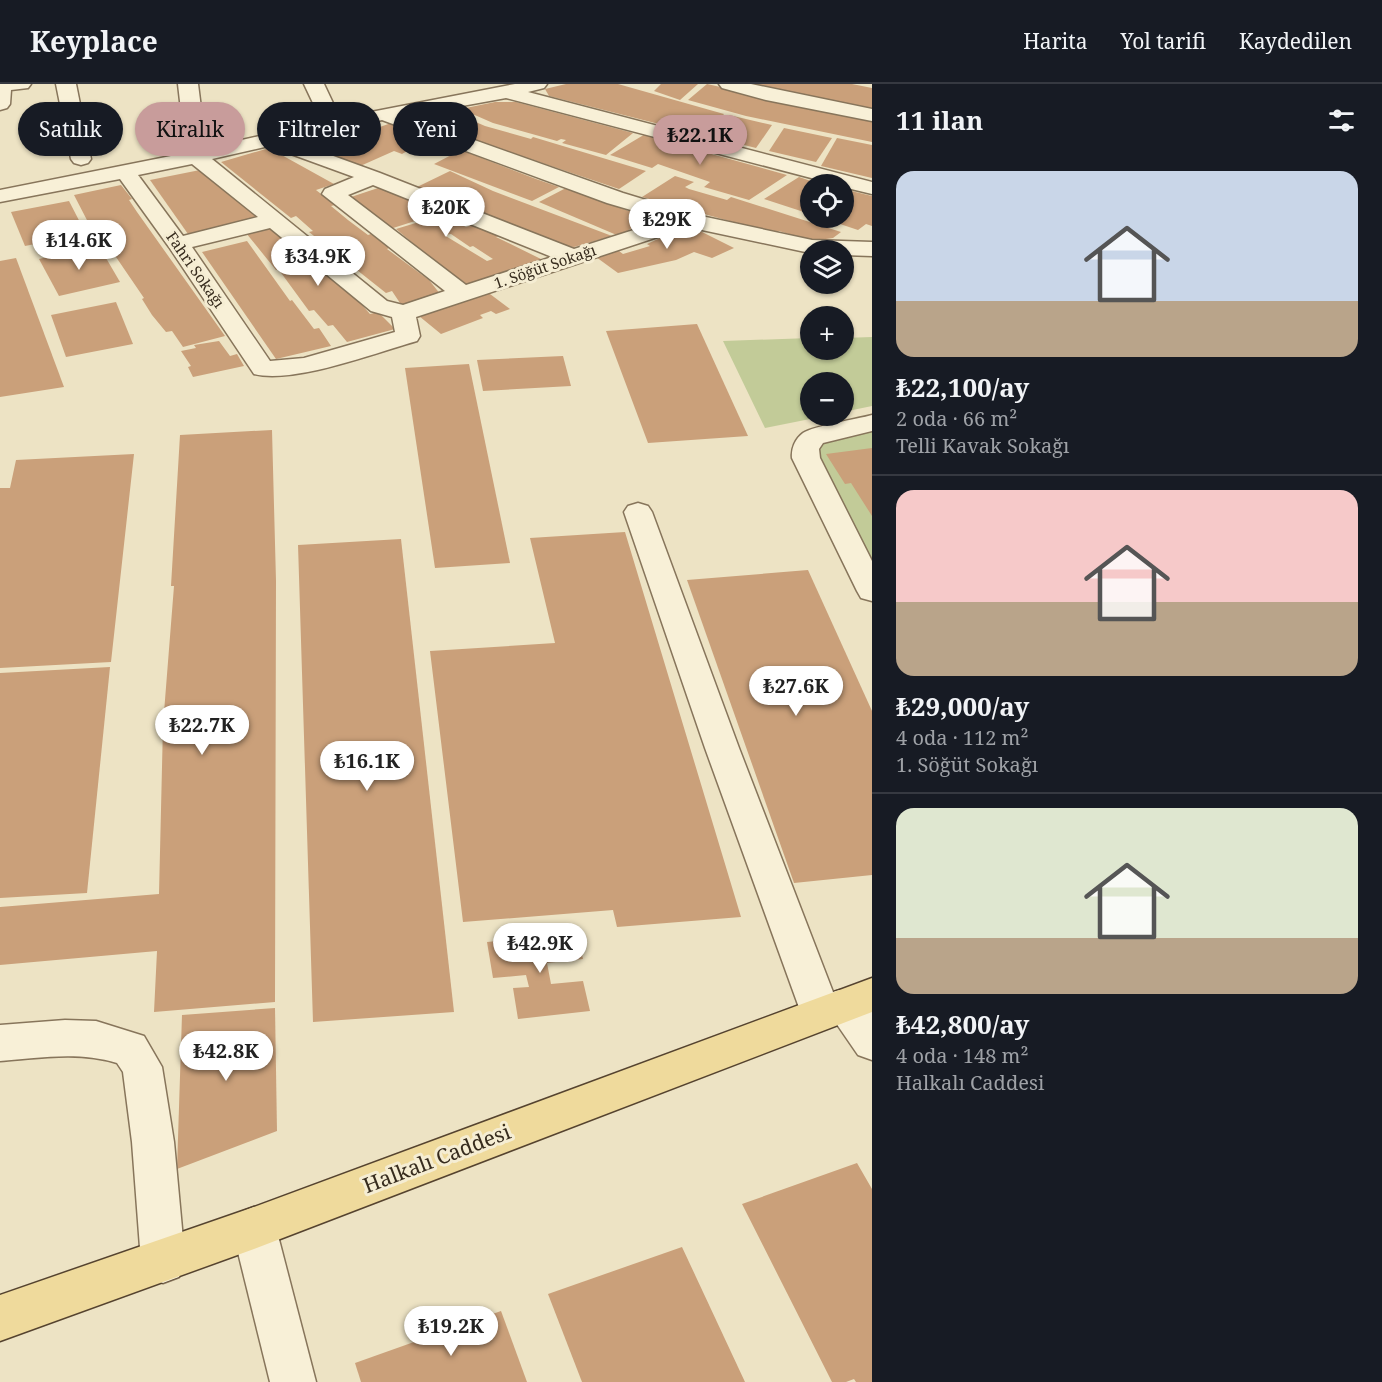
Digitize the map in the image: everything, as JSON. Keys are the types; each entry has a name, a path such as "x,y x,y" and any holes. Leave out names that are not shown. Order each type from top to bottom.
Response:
{"main road":[{"name":"Halkalı Caddesi","path":"0,1318 254,1228 846,1005"}],"street":[{"path":"0,104 2,85 21,84"},
{"path":"66,84 81,159"},
{"path":"188,84 197,157 380,306 402,313"},
{"path":"314,84 323,102"},
{"path":"381,115 506,92 537,84"},
{"path":"729,84 872,116"},
{"path":"506,92 872,188"},
{"path":"384,114 615,198 687,220 812,247 872,249"},
{"path":"0,174 0,196 257,143"},
{"path":"315,156 573,257"},
{"name":"Fahri Sokağı","path":"125,172 178,244 263,369 305,365 408,336 402,313"},
{"path":"373,177 333,194 463,294"},
{"path":"178,244 274,220"},
{"name":"1. Söğüt Sokağı","path":"402,313 687,220"},
{"path":"872,423 814,437 804,450 872,591"},
{"path":"638,512 722,748 846,1005 872,1042"},
{"path":"0,1043 65,1038 96,1039 130,1049 142,1067 153,1142 163,1261"},
{"path":"254,1228 294,1382"}],"green space":[{"path":"872,337 872,406 854,410 854,372 800,372 800,421 765,428 723,341 800,338 800,360 854,360 854,338"},
{"path":"872,428 872,573 814,458 821,441"}],"building":[{"path":"566,84 618,84 724,114 706,136 549,96 545,89"},
{"path":"661,84 698,84 680,100 654,91"},
{"path":"707,84 872,121 872,142 746,116 688,100"},
{"path":"759,84 852,84 872,88 872,111 755,87"},
{"path":"495,102 516,102 633,133 606,155 562,143 566,140 557,141 493,123 478,116 478,106"},
{"path":"729,115 772,125 756,148 712,137"},
{"path":"478,123 646,171 619,189 478,141"},
{"path":"393,124 393,151 358,167 330,156 381,156 381,127"},
{"path":"784,128 832,138 816,162 769,151"},
{"path":"647,133 688,145 686,147 787,175 749,200 704,187 710,182 658,164 652,168 610,155"},
{"path":"837,138 872,145 872,178 821,166"},
{"path":"257,152 257,156 283,156 334,184 316,190 335,205 331,206 348,220 368,235 371,234 389,248 387,249 429,280 441,295 402,306 392,291 386,293 309,232 313,231 296,216 291,218 221,162"},
{"path":"449,156 477,156 559,187 532,201 434,164"},
{"path":"200,170 257,217 188,234 150,180"},
{"path":"450,171 493,191 612,236 574,247 563,246 417,187"},
{"path":"675,176 694,182 685,187 689,189 727,200 731,197 800,219 800,228 828,228 841,232 833,238 809,240 779,231 776,234 642,197"},
{"path":"799,177 800,177 800,211 764,199"},
{"path":"121,185 132,199 129,200 137,212 225,336 183,347 172,331 166,332 152,315 142,299 144,298 103,238 92,223 89,224 74,195"},
{"path":"384,186 466,227 472,225 499,236 496,237 543,260 471,287 396,229 419,222 415,221 390,229 348,198","holes":["451,234 470,247 473,246 493,259 487,261 444,235"]},
{"path":"566,188 648,218 619,236 539,202"},
{"path":"854,192 872,196 872,226 866,224 858,230 852,228 854,228"},
{"path":"69,201 86,234 25,246 11,212"},
{"path":"274,226 345,286 370,314 378,312 395,329 347,342 333,325 328,326 314,310 309,311 279,270 276,270 246,233"},
{"path":"684,227 687,229 692,227 734,248 712,258 694,252 676,260 618,273 596,257 619,251 623,254 650,246 647,244"},
{"path":"247,241 290,301 292,300 314,329 319,328 331,346 276,359 202,252"},
{"path":"99,246 120,282 59,296 39,259"},
{"path":"16,258 64,387 0,397 0,261"},
{"path":"486,291 510,309 496,314 491,311 480,315 483,318 441,334 419,316"},
{"path":"116,302 133,344 66,357 51,315"},
{"path":"697,324 748,436 648,443 606,331"},
{"path":"219,341 230,356 237,354 244,366 193,377 188,367 191,366 181,351 196,348 194,345"},
{"path":"563,356 571,386 483,391 477,360"},
{"path":"469,364 510,563 435,568 405,368"},
{"path":"272,430 276,581 275,1002 154,1012 157,951 0,965 0,907 159,894 163,725 174,586 171,586 180,435"},
{"path":"872,448 872,516 851,483 845,484 826,454"},
{"path":"134,454 111,662 0,668 0,488 10,488 16,460"},
{"path":"625,532 741,917 617,927 613,910 463,922 430,651 555,643 530,538"},
{"path":"401,539 454,1012 313,1022 298,545"},
{"path":"808,570 872,711 872,875 794,883 687,580"},
{"path":"110,667 87,893 0,898 0,673"},
{"path":"577,933 583,959 547,963 551,984 583,981 590,1011 518,1019 513,988 529,987 526,975 493,978 487,942"},
{"path":"275,1008 277,1131 177,1169 182,1015"},
{"path":"857,1163 872,1189 872,1382 856,1382 854,1379 846,1382 832,1382 742,1204"},
{"path":"682,1247 745,1382 582,1382 548,1294"},
{"path":"501,1311 527,1382 361,1382 355,1363"}]}
